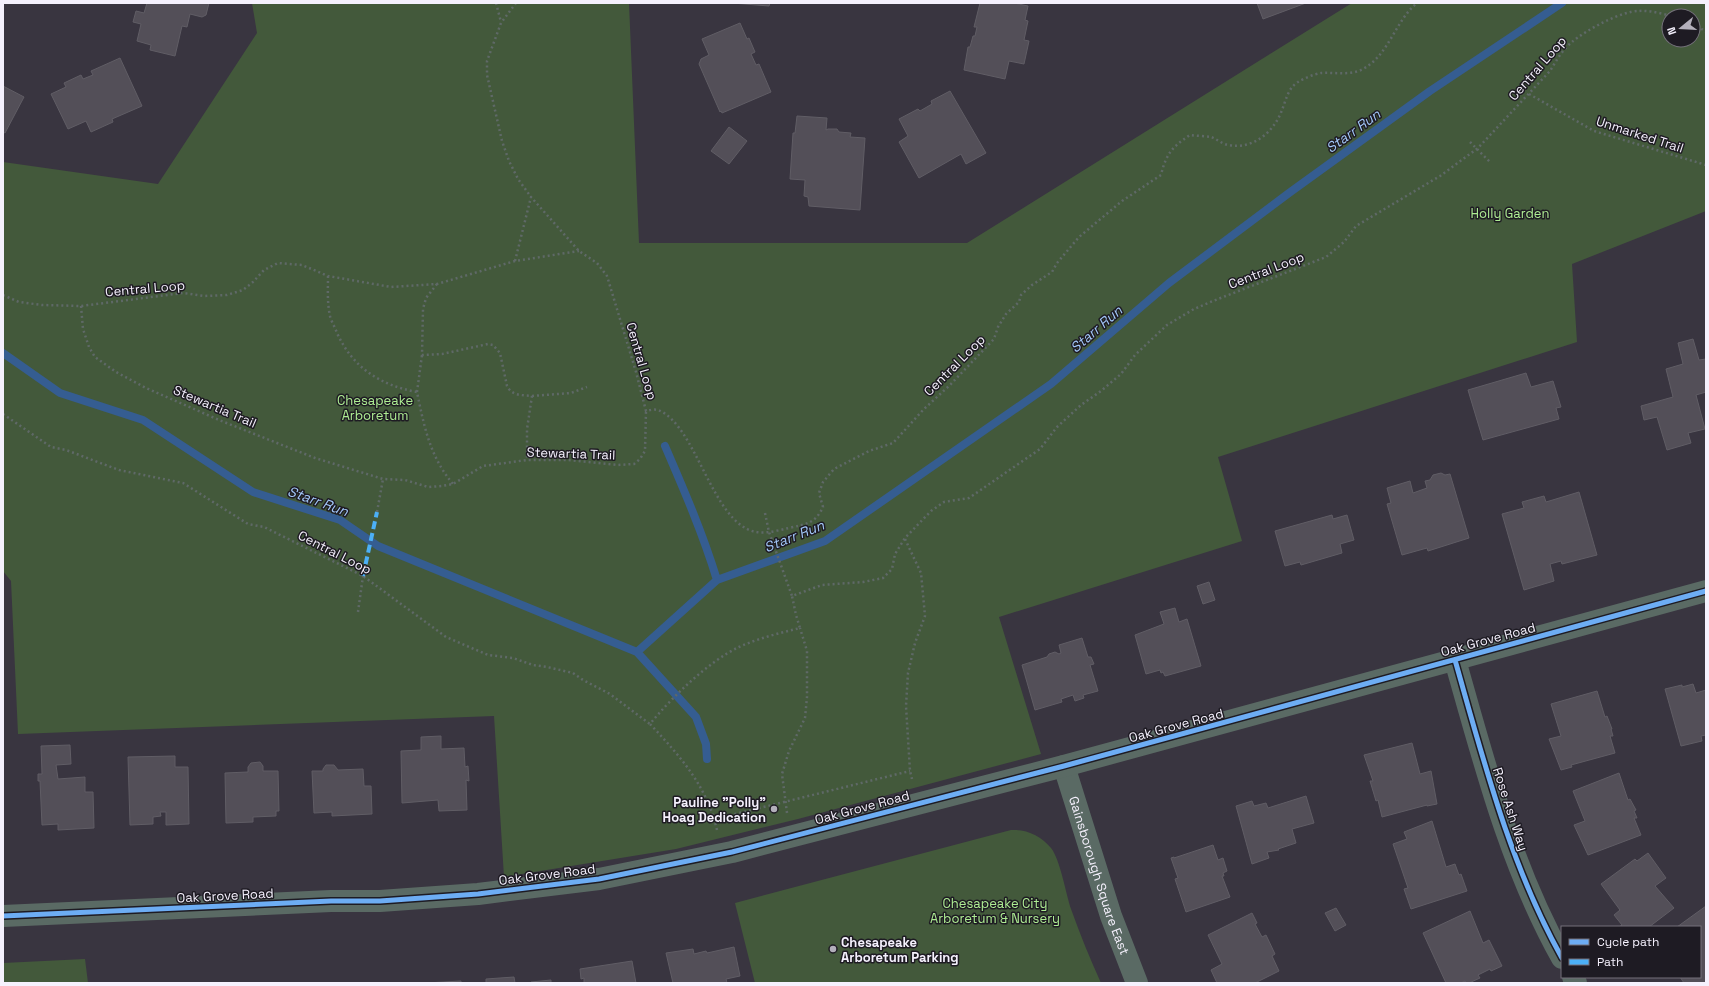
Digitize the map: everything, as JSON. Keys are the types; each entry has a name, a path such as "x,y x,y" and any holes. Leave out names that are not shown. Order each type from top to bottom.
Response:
{"street":[{"name":"Oak Grove Road","path":"3,916 323,902 380,901 478,894 599,879 723,854 792,837 1064,766 1706,591"},
{"name":"Rose Ash Way","path":"1455,660 1489,779 1514,855 1545,927 1561,956"},
{"name":"Gainsborough Square East","path":"1064,766 1111,916 1137,983"}],"path":[{"path":"496,3 501,22"},
{"path":"1470,142 1478,148 1490,162"},
{"path":"515,261 531,197"},
{"path":"328,276 327,297 330,317 339,338 350,356 366,372 380,380 398,389 417,392"},
{"path":"437,284 426,298 423,309 422,355 417,392 423,424 436,460 454,484"},
{"path":"422,355 442,354 488,344 492,345 500,353 510,391 515,394 532,396 571,393 587,387"},
{"path":"527,460 527,429 532,396"},
{"path":"377,512 383,479"},
{"path":"764,513 769,532 788,582 800,628 808,651 808,697 806,718 789,751 782,774 784,801 792,837"},
{"path":"905,538 921,574 925,616 915,643 908,673 906,706 910,771 919,803"},
{"path":"358,612 363,576"},
{"path":"650,724 660,712 698,675 724,655 764,637 800,628"},
{"path":"715,819 910,771"}],"green space":[{"name":"Chesapeake Arboretum","path":"252,3 629,3 639,243 967,243 1352,3 1706,3 1706,211 1572,264 1577,342 1218,457 1242,541 999,617 1041,754 798,819 676,849 504,877 494,716 18,734 11,581 3,571 3,162 158,184 257,33"},
{"name":"Chesapeake City Arboretum & Nursery","path":"1011,830 1033,834 1043,840 1054,853 1060,868 1071,909 1101,983 755,983 735,903"},
{"path":"85,959 88,983 3,983 3,963"}],"building":[{"path":"147,3 209,3 206,15 202,17 190,14 187,27 182,26 175,56 150,50 151,45 137,41 141,24 133,22 136,11 144,13"},
{"path":"732,3 770,3 769,6"},
{"path":"980,3 1014,3 1028,6 1025,20 1028,21 1024,40 1029,41 1024,64 1009,61 1005,79 964,70 968,47 970,47 973,36 975,36 977,27 974,27"},
{"path":"1257,3 1306,3 1263,19"},
{"path":"740,23 755,52 751,54 756,65 759,64 771,92 722,113 721,111 720,112 699,64 701,59 709,55 702,39"},
{"path":"120,58 142,106 112,119 113,122 91,132 86,121 68,129 51,94 66,87 64,83 81,75 83,79 93,75 91,71"},
{"path":"3,86 24,97 5,133 3,132"},
{"path":"950,91 986,153 966,164 961,154 919,178 899,142 908,136 899,119 918,109 920,111 932,104 931,101"},
{"path":"797,116 827,118 826,130 837,129 839,132 851,133 850,137 865,138 860,210 809,206 808,197 804,196 805,180 790,179 793,133 795,133"},
{"path":"729,127 747,141 729,164 711,151"},
{"path":"1693,339 1699,360 1706,359 1706,392 1696,395 1705,429 1688,433 1691,443 1667,450 1657,417 1644,420 1641,406 1673,397 1666,369 1683,364 1678,343"},
{"path":"1526,373 1531,387 1553,381 1561,407 1556,408 1559,419 1483,440 1468,390"},
{"path":"1441,473 1445,475 1450,474 1469,538 1428,551 1427,548 1402,555 1387,504 1391,503 1387,488 1410,481 1413,493 1427,488 1425,481 1430,480 1433,475"},
{"path":"1579,492 1597,555 1562,564 1561,561 1550,564 1554,581 1524,590 1502,514 1524,508 1522,502 1544,496 1546,502"},
{"path":"1332,515 1333,519 1347,515 1354,540 1340,544 1342,553 1301,565 1300,562 1285,566 1275,531"},
{"path":"1209,582 1215,600 1203,604 1197,586"},
{"path":"1175,608 1179,622 1187,619 1201,666 1165,676 1160,670 1146,674 1135,635 1164,624 1160,612"},
{"path":"1082,638 1088,657 1091,657 1094,664 1090,665 1098,691 1083,695 1084,698 1075,701 1073,695 1061,699 1062,702 1035,710 1022,665 1047,657 1049,654 1055,652 1059,654 1061,653 1059,645"},
{"path":"1693,684 1696,693 1706,690 1706,735 1701,736 1702,741 1681,746 1665,689"},
{"path":"1597,691 1605,717 1607,716 1612,729 1613,736 1610,736 1615,753 1571,765 1572,767 1561,770 1549,739 1561,736 1551,704"},
{"path":"441,736 441,749 464,748 465,767 468,766 469,781 466,780 467,810 439,811 438,800 402,803 401,751 421,750 421,737"},
{"path":"1412,743 1420,774 1431,771 1437,804 1427,805 1382,817 1378,800 1376,801 1370,781 1373,781 1364,755"},
{"path":"70,745 71,764 56,765 58,779 85,777 85,792 93,792 94,828 58,830 58,824 42,825 40,781 38,781 38,774 42,774 41,746"},
{"path":"175,756 175,767 188,767 189,824 166,825 166,812 160,812 161,816 153,817 153,824 130,825 128,757"},
{"path":"260,762 263,766 263,771 278,771 279,811 276,811 276,816 253,817 253,822 226,823 225,773 248,772 248,767 251,763"},
{"path":"326,765 334,765 338,770 363,769 364,786 371,786 372,814 332,816 332,812 314,813 312,771 323,771"},
{"path":"1619,773 1628,800 1630,799 1636,810 1634,811 1637,818 1634,818 1641,835 1588,855 1574,825 1585,821 1573,791"},
{"path":"1306,796 1314,823 1292,829 1296,843 1278,849 1279,850 1267,852 1269,858 1252,864 1236,806 1252,801 1254,806 1266,803 1268,808"},
{"path":"1432,821 1446,867 1455,864 1459,875 1461,874 1467,891 1411,909 1404,889 1408,888 1393,844 1407,839 1404,832"},
{"path":"1213,845 1218,860 1223,858 1227,871 1223,873 1224,876 1222,876 1230,897 1186,912 1175,879 1178,878 1171,858"},
{"path":"1648,853 1666,878 1655,886 1674,908 1650,926 1620,926 1622,925 1614,915 1620,910 1601,884 1635,859 1637,861"},
{"path":"1706,906 1706,983 1684,983 1681,978 1701,978 1701,926 1678,926"},
{"path":"1336,908 1346,925 1335,931 1325,913"},
{"path":"1470,911 1483,943 1489,940 1502,966 1491,971 1490,969 1478,975 1480,978 1469,983 1466,983 1465,981 1461,983 1446,983 1423,933"},
{"path":"1252,913 1257,923 1255,924 1262,937 1266,935 1275,954 1272,956 1279,971 1255,983 1217,983 1211,970 1222,964 1208,935"},
{"path":"734,947 740,976 726,979 727,983 673,983 666,953 693,949 694,954 706,951 707,953"},
{"path":"632,961 636,983 584,983 584,978 581,979 580,969"},
{"path":"514,977 515,983 486,983 486,979"},
{"path":"551,980 551,983 531,983 531,982"},
{"path":"461,981 461,983 426,983"}],"waterway":[{"name":"Starr Run","path":"3,353 60,393 143,420 253,492 340,520 378,546 637,652 717,580 825,541 1051,384 1169,283 1289,193 1430,91 1562,3"},
{"path":"665,446 699,529 717,580"},
{"name":"Starr Run","path":"637,652 696,717 706,744 707,759"}],"marked path":[{"path":"363,576 377,512"}],"cycle path":[{"path":"3,916 331,901 380,901 478,894 599,879 732,852 1064,766 1706,591"},
{"path":"1455,660 1488,775 1513,850 1527,887 1561,956"}],"place":[{"name":"Pauline \"Polly\" Hoag Dedication","path":"774,809"},
{"name":"Chesapeake Arboretum Parking","path":"833,949"}],"park label":[{"name":"Holly Garden","path":"1510,213"}]}
